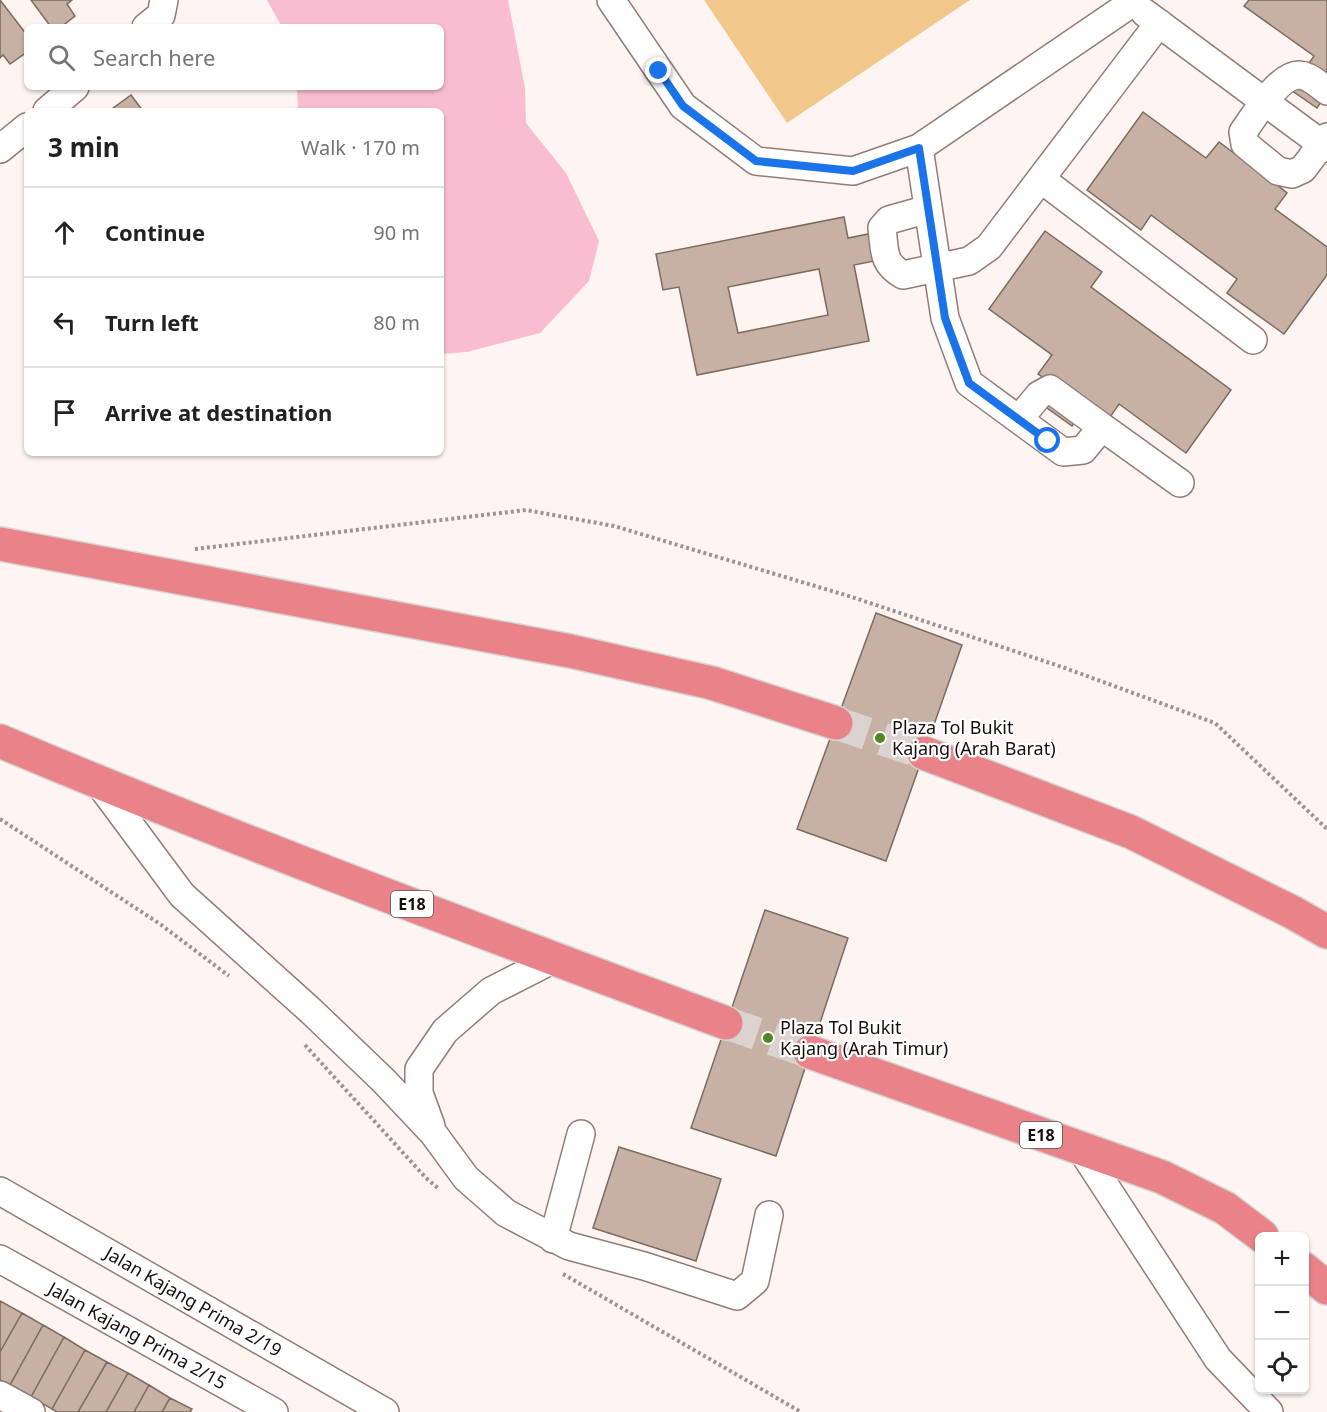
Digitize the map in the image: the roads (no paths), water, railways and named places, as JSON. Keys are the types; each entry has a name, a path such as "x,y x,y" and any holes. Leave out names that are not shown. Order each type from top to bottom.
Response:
{"highway":[{"path":"0,544 570,651 712,683 836,723"},
{"name":"E18","path":"0,741 98,782 554,959 726,1023"},
{"path":"924,753 1131,832 1292,912 1327,932"},
{"name":"E18","path":"810,1052 1162,1177 1225,1208 1257,1232"},
{"path":"1309,1272 1327,1288"}],"street":[{"path":"150,24 161,15 164,0"},
{"path":"611,0 683,106 756,161 853,171 919,148 1134,1 1159,23 1265,102 1325,143 1303,169 1292,174 1278,171 1245,144 1243,132 1265,102 1284,80 1295,74 1306,76 1327,91"},
{"path":"928,209 889,220 882,228 887,260 891,268 903,275 969,261 989,247 1159,23"},
{"path":"50,108 72,90"},
{"path":"0,149 24,129"},
{"path":"919,148 945,318 969,383 1063,452 1083,450 1102,428"},
{"path":"1041,179 1253,340"},
{"path":"1019,419 1039,395 1050,389 1180,483"},
{"path":"98,782 182,895 311,1011 384,1081 433,1133 466,1178 506,1213 569,1246 644,1266 737,1296 755,1281 769,1215"},
{"path":"433,1133 419,1093 419,1069 445,1031 491,991 554,959"},
{"path":"553,1239 581,1134"},
{"path":"1081,1149 1218,1359 1269,1412"},
{"name":"Jalan Kajang Prima 2/19","path":"0,1191 385,1412"},
{"name":"Jalan Kajang Prima 2/15","path":"0,1259 274,1412"},
{"path":"0,1395 31,1412"}],"tunnel":[{"path":"836,723 924,753"},
{"path":"726,1023 810,1052"}],"place":[{"name":"Plaza Tol Bukit Kajang (Arah Barat)","path":"880,738"},
{"name":"Plaza Tol Bukit Kajang (Arah Timur)","path":"768,1038"}]}
